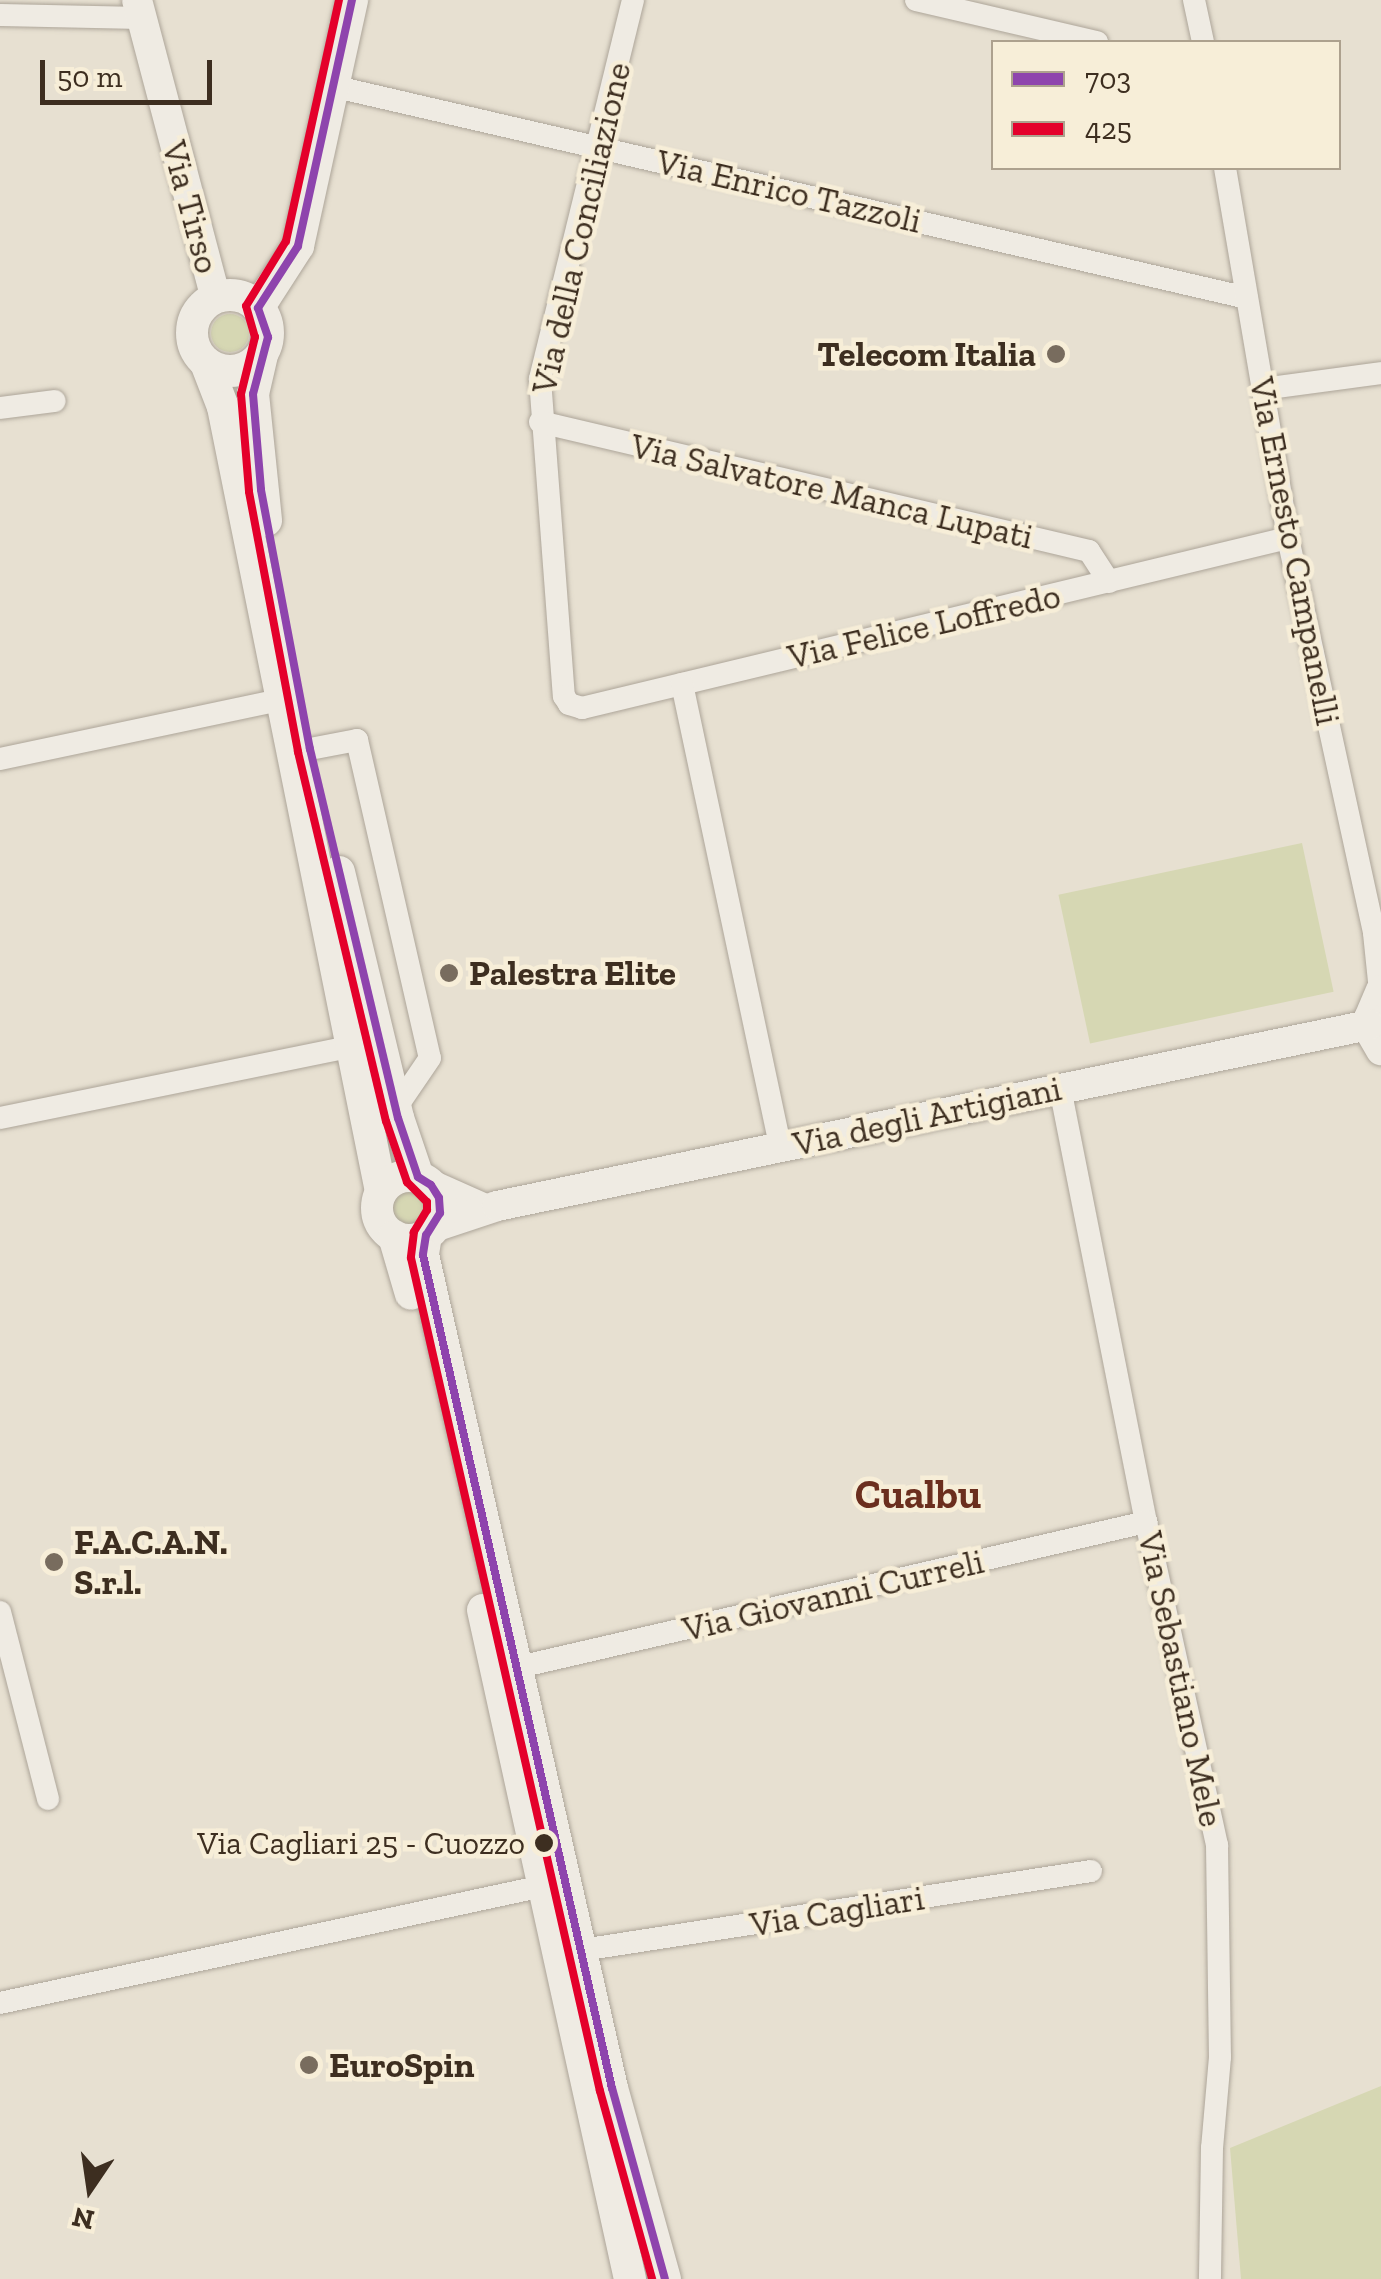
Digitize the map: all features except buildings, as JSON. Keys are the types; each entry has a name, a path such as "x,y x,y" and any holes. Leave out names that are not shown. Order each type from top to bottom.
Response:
{"main road":[{"path":"258,308 298,246 352,0"},
{"path":"418,1233 378,1214 381,1191 354,1046 223,408 206,363 194,346 193,325 204,306 216,298 239,296 258,308 268,328 253,394 261,490 310,748 396,1108 424,1181 440,1206 418,1233 426,1349 630,2279"},
{"path":"206,363 230,372 242,370 262,355"},
{"path":"381,1191 393,1180 424,1181"},
{"path":"418,1233 612,2088 665,2279"}],"street":[{"name":"Via della Conciliazione","path":"564,696 540,422 540,379 633,0"},
{"path":"916,0 1088,40"},
{"path":"1194,0 1202,35"},
{"path":"1202,35 1211,0"},
{"path":"0,15 140,9"},
{"name":"Via Tirso","path":"140,9 216,298"},
{"name":"Via Enrico Tazzoli","path":"332,86 1247,298"},
{"name":"Via Ernesto Campanelli","path":"1224,170 1288,538 1378,938 1381,990 1370,1010 1375,1038"},
{"path":"1262,389 1381,374"},
{"path":"0,408 55,401"},
{"name":"Via Salvatore Manca Lupati","path":"540,422 1089,550 1110,582"},
{"name":"Via Felice Loffredo","path":"564,696 572,706 582,708 1288,538"},
{"path":"682,684 780,1147"},
{"path":"0,759 282,700"},
{"path":"310,748 356,740 430,1058 396,1108"},
{"name":"Via degli Artigiani","path":"418,1233 486,1208 1060,1088 1375,1038"},
{"path":"0,1118 354,1046"},
{"name":"Via Sebastiano Mele","path":"1060,1088 1146,1522 1216,1845 1220,2057 1212,2148 1210,2279"},
{"path":"424,1181 486,1208"},
{"name":"Via Giovanni Curreli","path":"519,1667 1146,1522"},
{"path":"0,1612 4,1655 48,1799"},
{"name":"Via Cagliari","path":"582,1950 1092,1872"},
{"path":"0,2003 543,1886"}],"green space":[{"path":"230,314 243,320 249,333 243,346 230,352 217,346 211,333 217,320"},
{"path":"1302,843 1334,992 1090,1043 1058,895"},
{"path":"408,1185 424,1192 431,1208 424,1224 408,1231 392,1224 385,1208 392,1192"},
{"path":"1381,2086 1381,2279 1241,2279 1230,2148"}],"transit line":[{"name":"425","path":"339,0 286,241 246,306 255,337 241,394 249,492 298,752 386,1121 407,1182 427,1202 427,1210 414,1232 411,1258 600,2091 652,2279"},
{"name":"703","path":"352,0 298,246 258,308 268,337 253,394 261,490 310,749 398,1118 418,1177 431,1185 439,1198 440,1213 426,1235 423,1255 612,2088 665,2279"}],"place":[{"name":"Telecom Italia","path":"1056,354"},
{"name":"Palestra Elite","path":"449,973"},
{"name":"F.A.C.A.N. S.r.l.","path":"54,1562"},
{"name":"Via Cagliari 25 - Cuozzo","path":"544,1843"},
{"name":"EuroSpin","path":"309,2065"}],"district":[{"name":"Cualbu","path":"918,1494"}]}
